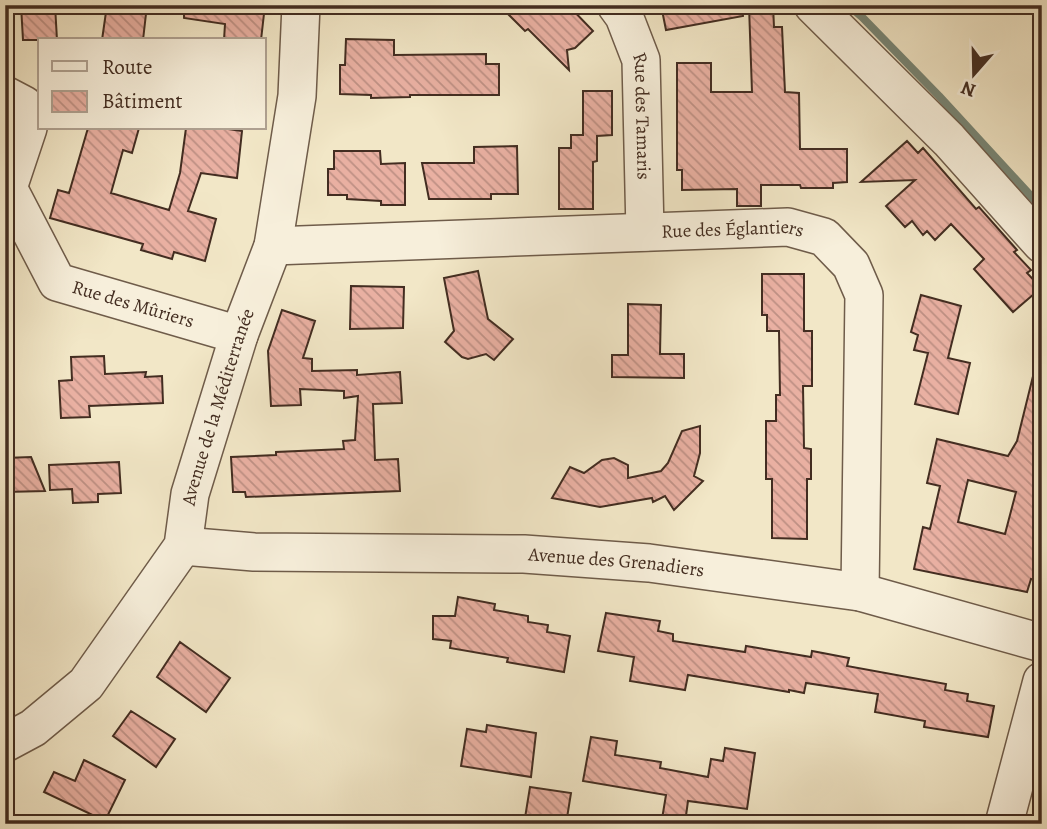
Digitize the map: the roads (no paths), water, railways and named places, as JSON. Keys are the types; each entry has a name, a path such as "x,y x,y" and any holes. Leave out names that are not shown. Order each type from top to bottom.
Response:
{"street":[{"name":"Avenue de la Méditerranée","path":"5,743 33,728 86,684 183,546 190,494 239,335 273,246 297,96 301,5"},
{"name":"Rue des Tamaris","path":"616,5 624,16 641,60 645,232"},
{"path":"813,5 949,140 1042,244"},
{"path":"5,95 24,106 28,128 7,185"},
{"name":"Rue des Mûriers","path":"7,185 57,282 239,335"},
{"name":"Rue des Églantiers","path":"273,246 788,228 824,237 851,265 864,295 860,592"},
{"name":"Avenue des Grenadiers","path":"183,546 254,552 524,554 649,563 860,592 1042,643"},
{"path":"1004,824 1042,681"}],"waterway":[{"path":"848,5 939,96 1042,208"}]}
